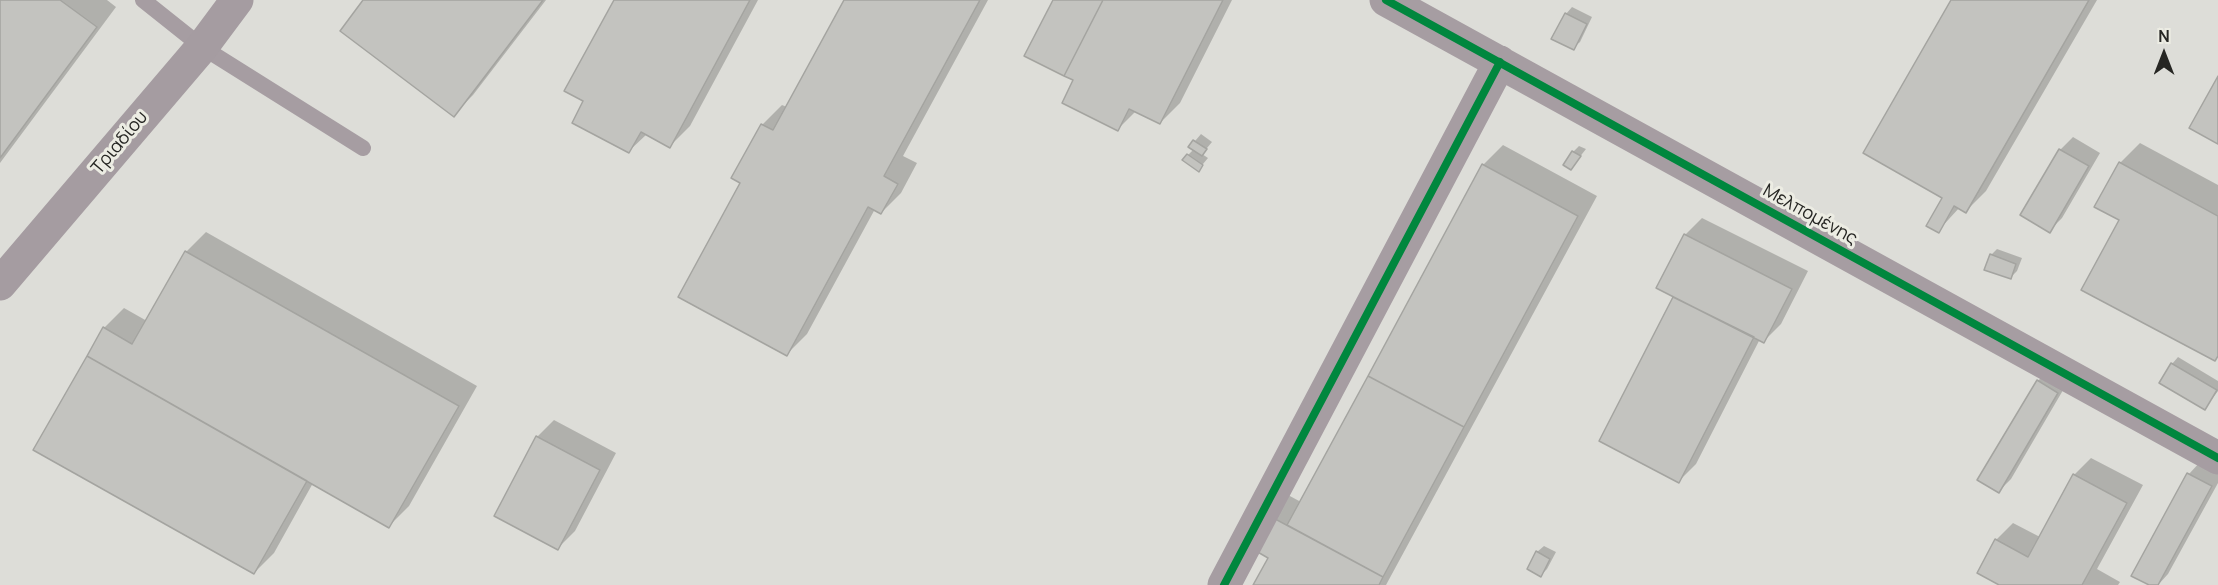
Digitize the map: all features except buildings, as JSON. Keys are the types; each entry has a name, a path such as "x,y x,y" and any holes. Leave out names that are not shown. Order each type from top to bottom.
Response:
{"main road":[{"name":"Τριαδίου","path":"0,284 202,47 237,0"}],"street":[{"name":"Μελπομένης","path":"1386,0 2218,458"},
{"path":"1224,585 1500,62"}],"lane":[{"path":"143,0 202,47 363,148"}],"cycle path":[{"path":"1386,0 2218,458"},
{"path":"1224,585 1500,62"}]}
